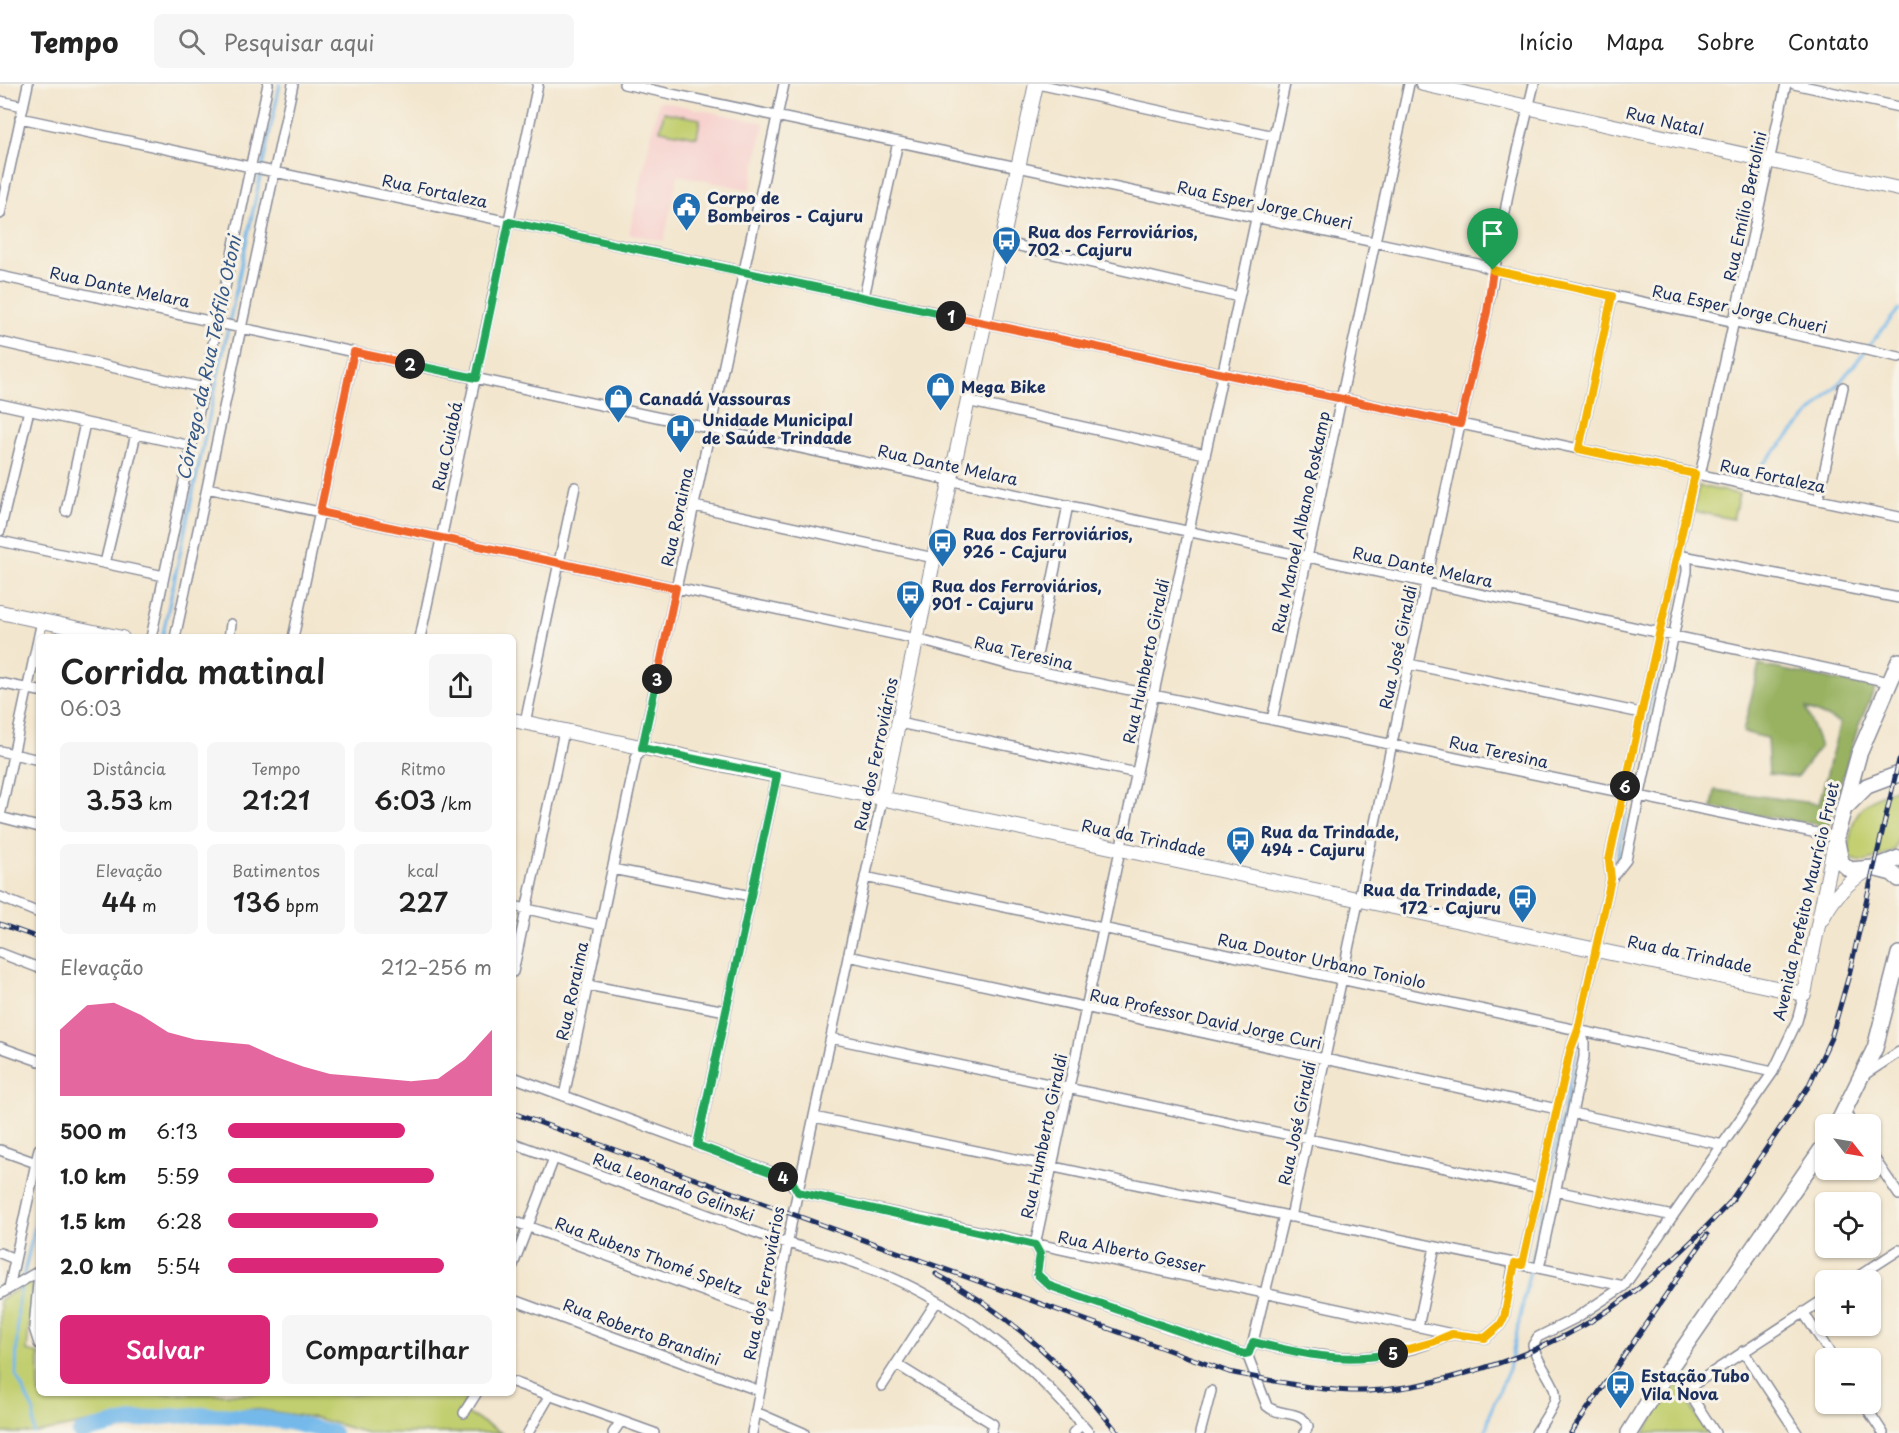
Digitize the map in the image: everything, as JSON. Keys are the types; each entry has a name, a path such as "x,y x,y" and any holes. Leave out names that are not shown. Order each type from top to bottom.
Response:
{"main road":[{"name":"Rua dos Ferroviários","path":"882,799 1037,84"},
{"name":"Rua Natal","path":"1423,84 1899,189"},
{"path":"0,612 103,634"},
{"name":"Avenida Prefeito Maurício Fruet","path":"1804,994 1836,837 1859,754 1899,661"},
{"name":"Rua da Trindade","path":"519,722 1804,994"},
{"path":"1841,818 1860,791 1899,774"},
{"path":"1836,837 1839,857 1845,867 1857,871 1873,868 1892,873 1899,879"},
{"path":"1814,940 1823,916 1850,882 1873,868 1899,858"},
{"path":"1848,1114 1884,1021 1899,954"},
{"path":"1629,1433 1667,1372 1815,1159"}],"street":[{"path":"0,214 28,84"},
{"path":"152,634 268,84"},
{"path":"176,634 293,84"},
{"name":"Rua Cuiabá","path":"421,634 538,84"},
{"name":"Rua Esper Jorge Chueri","path":"624,84 1478,264 1493,270 1899,357"},
{"name":"Rua Roraima","path":"564,1096 636,758 642,748 784,84"},
{"path":"1037,84 1274,136"},
{"name":"Rua Humberto Giraldi","path":"1247,1354 1050,1286 1037,1274 1040,1254 1035,1245 1285,84"},
{"name":"Rua Manoel Albano Roskamp","path":"1272,720 1409,84"},
{"name":"Rua José Giraldi","path":"1247,1354 1253,1342 1263,1295 1308,1139 1460,424 1487,312 1493,270 1534,84"},
{"name":"Rua Emílio Bertolini","path":"1482,1338 1491,1334 1502,1322 1540,1188 1570,1051 1578,1030 1596,950 1611,879 1609,860 1672,569 1678,555 1734,322 1786,84"},
{"path":"1794,84 1899,107"},
{"path":"0,101 23,106"},
{"name":"Rua Fortaleza","path":"20,118 1899,518"},
{"path":"864,297 898,142"},
{"path":"1002,242 1239,297"},
{"name":"Rua Dante Melara","path":"0,276 1889,682"},
{"path":"1579,449 1612,296"},
{"path":"0,342 204,388"},
{"path":"294,634 354,352"},
{"path":"1818,500 1843,387"},
{"path":"968,401 1205,454"},
{"path":"0,404 192,446"},
{"path":"0,531 29,410"},
{"path":"66,511 85,423"},
{"path":"105,563 136,434"},
{"path":"519,722 576,487"},
{"name":"Rua Teresina","path":"207,488 916,639 1034,670 1836,837"},
{"path":"1034,670 1068,505"},
{"path":"694,506 934,558"},
{"path":"0,541 164,576"},
{"path":"1678,555 1899,598"},
{"name":"Rua Emílio Bertolini","path":"1611,879 1626,860 1674,635 1687,568 1678,555"},
{"path":"39,634 42,621"},
{"path":"229,634 231,624"},
{"path":"36,650 0,816 36,826"},
{"path":"1409,664 1641,713"},
{"path":"0,683 36,690"},
{"path":"898,723 1137,773"},
{"path":"516,957 564,731"},
{"path":"0,751 36,759"},
{"path":"697,1145 777,776"},
{"name":"Rua dos Ferroviários","path":"752,1433 787,1244 882,799"},
{"path":"612,869 751,896"},
{"name":"Rua Doutor Urbano Toniolo","path":"866,877 1773,1072"},
{"path":"0,897 36,909"},
{"path":"516,907 600,925"},
{"path":"0,953 36,967"},
{"name":"Rua Professor David Jorge Curi","path":"848,956 1557,1109"},
{"path":"587,985 726,1011"},
{"name":"Avenida Prefeito Maurício Fruet","path":"1624,1286 1773,1072 1795,1027 1804,994"},
{"name":"Rua Emílio Bertolini","path":"1539,1268 1585,1048 1578,1030"},
{"path":"831,1038 1540,1188"},
{"path":"0,1047 36,1060"},
{"path":"1864,1075 1899,1052"},
{"name":"Rua Alberto Gesser","path":"516,1078 787,1178 798,1192 1263,1295 1452,1334 1482,1338"},
{"path":"1572,1113 1722,1145"},
{"path":"814,1118 1624,1286"},
{"name":"Rua Leonardo Gelinski","path":"516,1144 787,1244 861,1265 900,1281 936,1302 1023,1362 1089,1433"},
{"path":"0,1150 36,1163 9,1288"},
{"path":"516,1257 554,1158"},
{"path":"1881,1168 1899,1195"},
{"path":"1556,1191 1673,1216"},
{"name":"Rua Rubens Thomé Speltz","path":"516,1222 774,1317"},
{"path":"1418,1327 1435,1247"},
{"path":"1868,1270 1899,1250"},
{"path":"0,1253 15,1259"},
{"path":"0,1294 36,1272"},
{"path":"1536,1433 1555,1400 1555,1388 1541,1368 1533,1345 1538,1338 1576,1318 1624,1286"},
{"name":"Rua Roberto Brandini","path":"516,1301 760,1391"},
{"path":"882,1386 936,1302"},
{"path":"36,1305 34,1328 36,1334"},
{"path":"1715,1433 1691,1396 1690,1388 1695,1382 1815,1305"},
{"path":"1803,1312 1827,1348"},
{"path":"1253,1342 1305,1354 1351,1359 1407,1350 1452,1334"},
{"path":"1743,1351 1797,1433"},
{"path":"1247,1354 1267,1406 1273,1411 1299,1416 1305,1420 1308,1426 1305,1433"},
{"path":"896,1364 993,1424 991,1433"},
{"path":"516,1383 654,1433"},
{"path":"1200,1433 1211,1391"},
{"path":"528,1433 550,1395"},
{"path":"464,1413 475,1396"},
{"path":"756,1412 804,1433"},
{"path":"1871,1414 1883,1433"},
{"path":"613,1433 621,1421"},
{"path":"1073,1433 1082,1424"}],"shaded area":[{"path":"659,101 764,123 750,190 678,175 664,241 629,234"}],"green space":[{"path":"664,112 700,119 697,137 660,130"},
{"path":"1699,486 1739,494 1733,519 1693,511"},
{"path":"1759,665 1875,688 1858,727 1828,826 1712,808 1715,790 1819,804 1840,723 1806,708 1820,747 1797,777 1769,774 1767,738 1743,732"},
{"path":"1899,787 1899,836 1894,850 1877,858 1860,862 1849,857 1851,830 1859,811 1875,798"},
{"path":"33,1280 27,1351 36,1353 36,1396 458,1396 467,1399 461,1410 502,1433 367,1433 316,1418 255,1409 138,1413 37,1433 0,1433 0,1300"},
{"path":"1676,1382 1707,1433 1644,1433"}],"waterway":[{"name":"Córrego da Rua Teófilo Otoni","path":"163,634 280,84"},
{"path":"1868,347 1899,309"},
{"path":"1758,469 1840,382 1864,353"},
{"path":"1668,620 1679,572"},
{"path":"1633,783 1662,649"},
{"path":"1616,863 1627,810"},
{"path":"1485,1433 1491,1410 1509,1369 1577,1048"},
{"name":"Córrego da Rua Teófilo Otoni","path":"23,1278 36,1220"},
{"name":"Córrego da Rua Teófilo Otoni","path":"22,1285 18,1302 16,1375 34,1412 34,1433"},
{"path":"80,1433 142,1420 207,1415 271,1420 333,1433"}],"railway":[{"path":"1728,1205 1808,1087 1831,1038 1849,975 1899,760"},
{"path":"0,924 36,937"},
{"path":"516,1114 1229,1372 1335,1390 1379,1390 1421,1384 1506,1361 1545,1345 1580,1328 1612,1308 1642,1285 1672,1260 1733,1199"},
{"path":"1571,1433 1707,1235"},
{"path":"936,1274 988,1306 1036,1344 1079,1386 1118,1433"}],"place":[{"name":"Corpo de Bombeiros - Cajuru","path":"686,232"},
{"name":"Rua dos Ferroviários, 702 - Cajuru","path":"1007,266"},
{"name":"Mega Bike","path":"940,412"},
{"name":"Canadá Vassouras","path":"618,424"},
{"name":"Unidade Municipal de Saúde Trindade","path":"681,454"},
{"name":"Rua dos Ferroviários, 926 - Cajuru","path":"942,568"},
{"name":"Rua dos Ferroviários, 901 - Cajuru","path":"911,620"},
{"name":"Rua da Trindade, 494 - Cajuru","path":"1240,866"},
{"name":"Rua da Trindade, 172 - Cajuru","path":"1522,924"},
{"name":"Estação Tubo Vila Nova","path":"1620,1410"}],"route":[{"path":"509,222 1460,424 1487,312 1493,270 1612,296 1579,449 1695,474 1678,555 1671,572 1609,860 1611,879 1578,1030 1570,1051 1522,1265 1515,1263 1502,1322 1485,1338 1452,1334 1407,1350 1378,1357 1351,1359 1327,1358 1253,1342 1249,1353 1244,1354 1050,1286 1037,1274 1040,1250 1035,1245 798,1192 787,1178 697,1145 777,776 642,748 676,588 320,512 354,352 476,378 509,222"}]}
